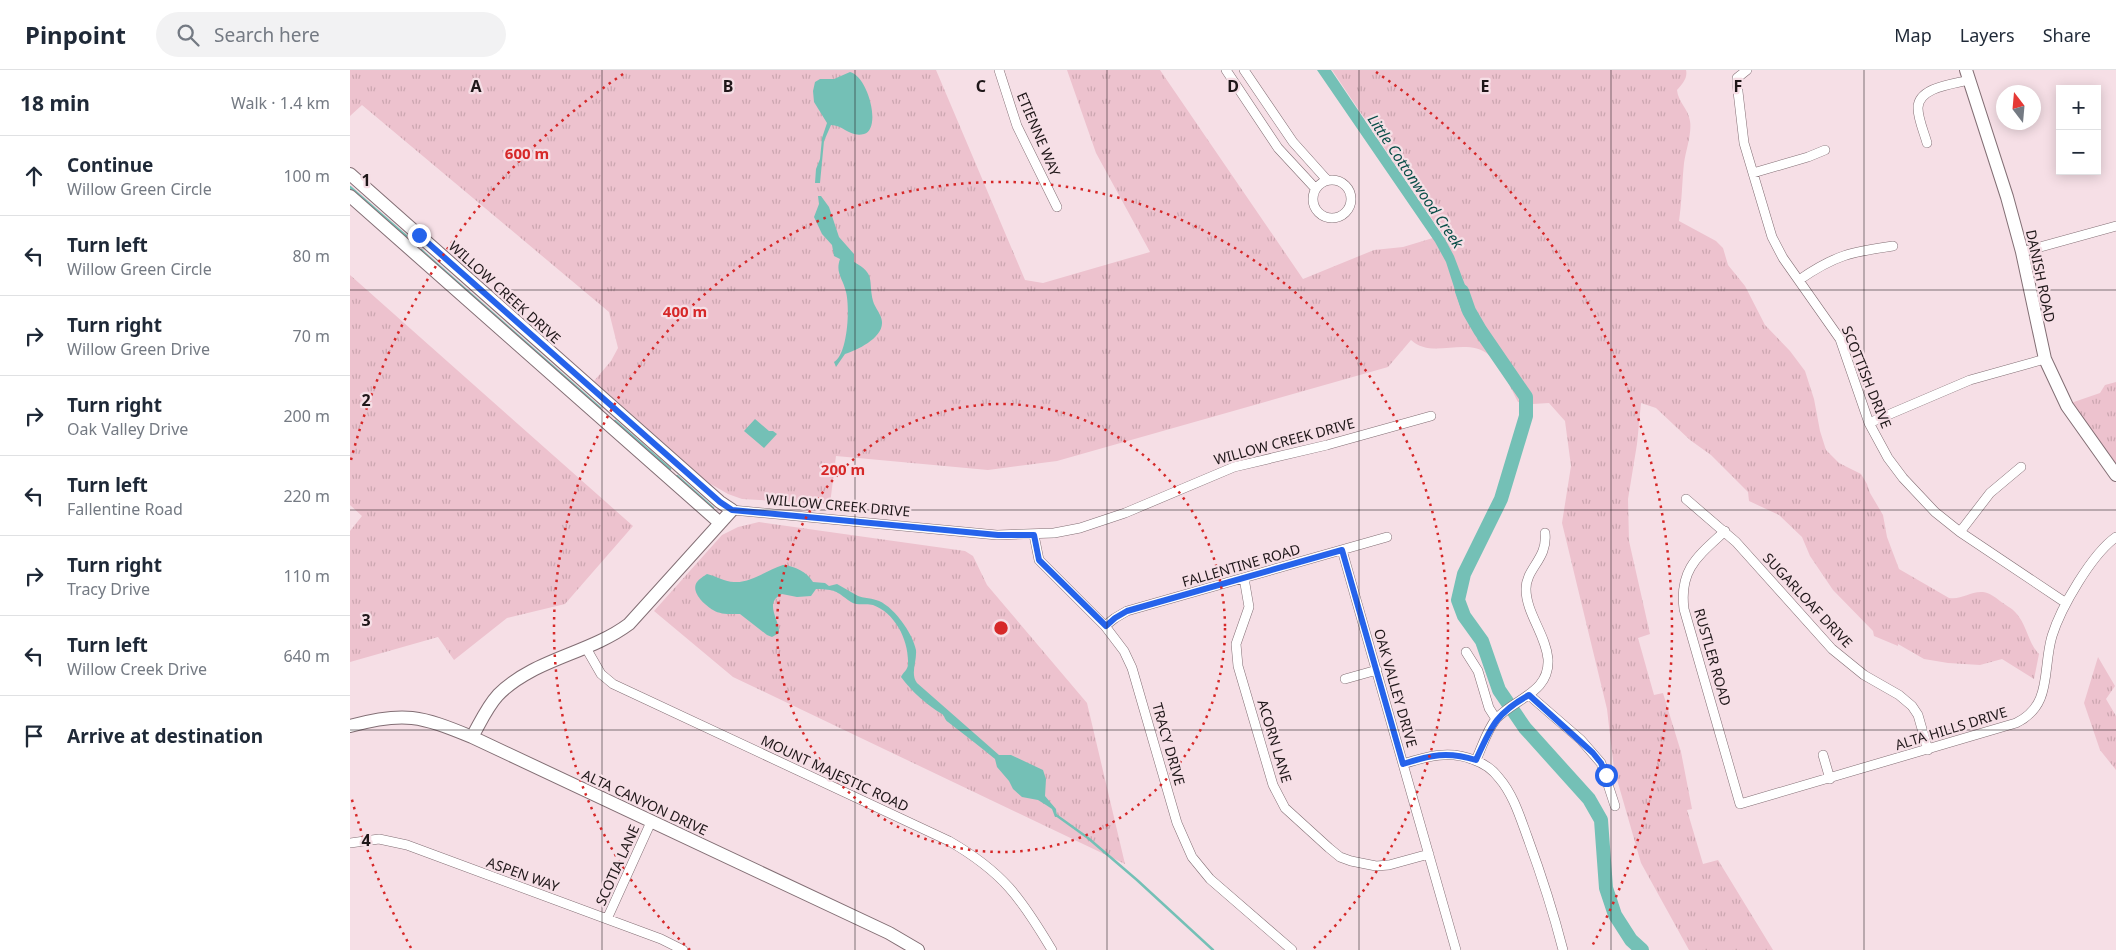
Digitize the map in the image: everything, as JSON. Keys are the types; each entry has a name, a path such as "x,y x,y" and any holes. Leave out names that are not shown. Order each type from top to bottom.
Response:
{"street":[{"name":"ETIENNE WAY","path":"1000,70 1017,126 1057,207"},
{"path":"1226,70 1278,148 1315,188"},
{"path":"1244,70 1293,142 1327,180"},
{"name":"SCOTTISH DRIVE","path":"1747,70 1737,78 1742,132 1772,236 1783,258 1840,338 1869,423 1878,441 1903,478 1935,512 1960,532 2066,603"},
{"path":"1927,142 1918,108 1922,98 1931,90 1968,75"},
{"name":"DANISH ROAD","path":"1968,75 2007,195 2022,252 2045,359 2067,406 2116,475"},
{"path":"1753,173 1825,150"},
{"name":"WILLOW CREEK DRIVE","path":"350,174 720,502 732,510 998,535 1034,535 1080,528 1103,521 1208,477 1253,461 1327,446 1431,416"},
{"path":"1327,180 1339,181 1351,195 1351,205 1348,210 1337,218 1325,219 1312,198 1315,188 1327,180"},
{"path":"350,196 720,523"},
{"path":"2022,252 2116,226"},
{"path":"1799,280 1834,258 1893,246"},
{"path":"1869,423 1970,380 2045,359"},
{"path":"1960,532 1990,493 2020,467"},
{"name":"SUGARLOAF DRIVE","path":"1686,499 1725,531 1832,649 1864,675 1899,695 1912,706 1918,715 1928,750"},
{"path":"472,737 489,707 508,686 531,672 608,638 629,624 732,510"},
{"name":"RUSTLER ROAD","path":"1725,531 1689,567 1682,594 1684,609 1740,804"},
{"path":"1476,760 1498,717 1541,684 1548,668 1546,648 1528,601 1526,588 1529,576 1544,551 1545,533"},
{"name":"TRACY DRIVE","path":"1034,535 1039,560 1106,626 1124,652 1132,668 1177,823 1192,857 1210,879 1292,950"},
{"name":"FALLENTINE ROAD","path":"1106,626 1127,611 1387,537"},
{"name":"ALTA HILLS DRIVE","path":"1740,804 2016,723 2034,711 2042,693 2052,636 2066,603 2102,549 2116,537"},
{"name":"OAK VALLEY DRIVE","path":"1342,550 1456,950"},
{"name":"ACORN LANE","path":"1244,578 1249,607 1236,644 1238,666 1273,785 1285,808 1328,848 1340,857 1351,861 1376,866 1389,865 1429,854"},
{"name":"MOUNT MAJESTIC ROAD","path":"586,648 601,674 613,684 949,841 972,854 1012,890 1028,911 1052,950"},
{"path":"1466,652 1478,671 1489,708 1498,717"},
{"path":"1344,679 1377,670"},
{"path":"1529,695 1581,740 1601,763 1615,806"},
{"name":"ALTA CANYON DRIVE","path":"350,726 379,719 410,716 439,724 472,737 889,933 918,950"},
{"path":"1403,764 1438,754 1462,756 1476,760 1498,777 1512,800 1547,894 1562,950"},
{"path":"1823,755 1830,779"},
{"name":"SCOTIA LANE","path":"607,919 651,822"},
{"name":"ASPEN WAY","path":"350,843 380,839 393,841 661,939 683,950"}],"green space":[{"path":"350,70 936,70 1025,280 1043,283 1150,252 1096,153 1067,70 1160,70 1303,279 1374,250 1403,247 1443,235 1332,70 1686,70 1683,83 1677,90 1679,98 1689,116 1690,126 1690,136 1684,163 1679,221 1716,241 1723,248 1728,265 1745,286 1765,325 1790,351 1805,371 1814,399 1826,450 1839,463 1861,474 1883,515 1887,537 1899,569 1949,598 1958,598 1983,592 1992,595 2013,610 2023,623 2032,645 2039,654 2034,679 2002,659 1980,665 1924,659 1898,644 1898,646 1874,636 1873,631 1833,590 1810,556 1802,537 1779,515 1749,501 1748,492 1711,455 1690,440 1656,408 1641,403 1637,444 1628,499 1629,541 1650,634 1638,638 1654,695 1663,693 1681,752 1692,809 1687,810 1703,864 1718,860 1773,950 1689,950 1641,863 1614,769 1607,709 1562,523 1571,466 1565,421 1549,403 1533,404 1518,402 1501,371 1489,355 1470,347 1429,348 1419,346 1411,340 1388,367 1057,461 988,470 836,456 830,504 742,499 728,494 709,483 594,381 611,361 618,348 609,312 362,105 350,116"},
{"path":"350,275 633,526 565,604 507,618 454,660 438,637 350,662 350,531 362,516 350,505"},
{"path":"2116,382 2116,466 2071,403 2100,393 2105,385"},
{"path":"759,522 965,551 973,556 987,585 1087,703 1125,864 733,677 654,611 722,535 738,527"},
{"path":"2098,657 2115,686 2106,699 2116,716 2116,770 2100,750 2084,703"}],"shaded area":[{"path":"1317,70 1331,70 1445,239 1454,256 1473,306 1462,312 1446,262 1435,242"},
{"path":"850,72 857,76 867,92 872,113 872,123 869,130 859,135 831,125 824,141 820,183 815,183 822,138 827,123 814,102 813,91 815,82 820,79 834,79"},
{"path":"818,196 821,196 829,207 839,237 854,254 854,262 866,270 870,278 873,301 882,322 881,328 874,338 856,350 845,354 836,367 834,362 842,350 847,330 847,299 838,268 840,259 834,256 832,245 822,234 814,217 819,204"},
{"path":"755,419 769,431 777,434 764,448 744,431"},
{"path":"783,565 800,570 813,582 825,583 829,586 837,584 858,596 876,600 889,607 901,620 914,643 916,654 914,675 917,683 999,755 1011,755 1043,770 1046,779 1045,796 1056,809 1057,817 1055,817 1052,809 1038,800 1022,797 1013,789 997,767 995,759 948,722 943,715 920,698 905,683 901,677 908,664 906,646 899,628 888,614 881,609 871,604 853,603 832,590 816,589 811,596 797,597 782,594 774,602 773,607 779,633 772,637 740,614 716,612 703,602 695,590 697,582 707,574 727,581 741,582"}],"waterway":[{"path":"350,187 406,236"},
{"path":"421,250 600,408"},
{"name":"Little Cottonwood Creek","path":"1462,291 1469,311 1480,330 1526,397 1526,416 1501,499 1464,574 1458,600 1464,616 1482,641 1499,690 1525,728 1589,799 1601,820 1606,888 1615,915 1631,940 1642,950"},
{"path":"615,421 670,469"},
{"path":"677,476 713,508"},
{"path":"1056,815 1088,838 1137,880 1213,950"}],"route":[{"path":"419,235 720,502 732,510 998,535 1034,535 1039,560 1106,626 1120,614 1127,611 1342,550 1403,764 1438,754 1450,754 1476,760 1496,720 1519,700 1529,695 1581,740 1601,763 1606,775"}]}
